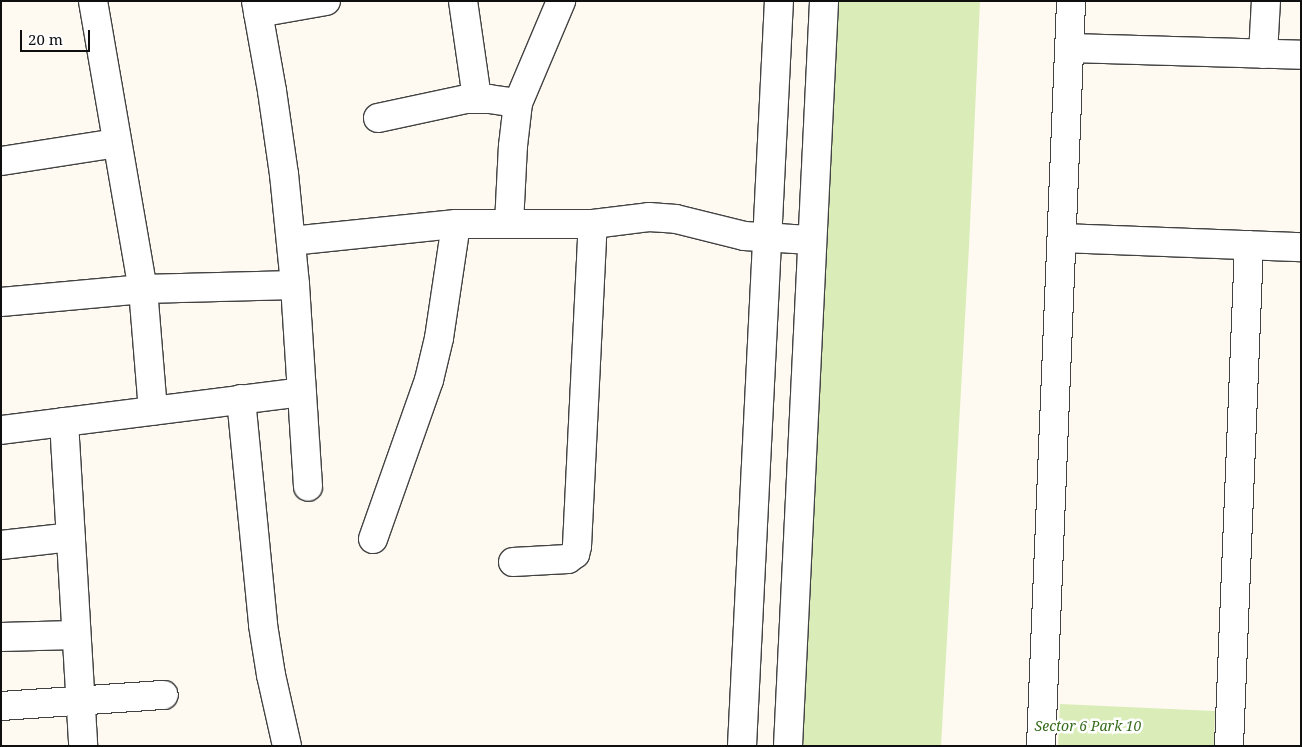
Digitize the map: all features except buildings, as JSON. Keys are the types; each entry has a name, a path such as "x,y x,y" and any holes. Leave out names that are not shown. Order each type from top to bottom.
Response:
{"street":[{"path":"93,1 143,289 153,411"},
{"path":"308,487 291,241 275,110 257,7 326,1"},
{"path":"463,1 477,98"},
{"path":"508,224 514,132 518,103 561,1"},
{"path":"742,746 779,1"},
{"path":"788,746 824,1"},
{"path":"1041,746 1071,1"},
{"path":"1263,54 1266,1"},
{"path":"1070,48 1301,55"},
{"path":"378,118 477,98 518,103"},
{"path":"1,162 117,143"},
{"path":"291,241 456,224 593,224 664,217 721,232 768,238 811,240"},
{"path":"373,539 429,380 439,338 456,224"},
{"path":"513,562 568,559 575,554 577,546 593,224"},
{"path":"1062,238 1301,247"},
{"path":"1229,746 1249,245"},
{"path":"1,302 143,289 295,285"},
{"path":"1,430 302,392"},
{"path":"241,399 263,625 271,675 287,746"},
{"path":"64,422 83,746"},
{"path":"1,545 71,537"},
{"path":"1,637 75,635"},
{"path":"1,706 79,702 164,694"}],"green space":[{"path":"839,1 980,1 969,247 941,746 803,746"},
{"name":"Sector 6 Park 10","path":"1060,704 1215,711 1214,746 1058,746"}]}
